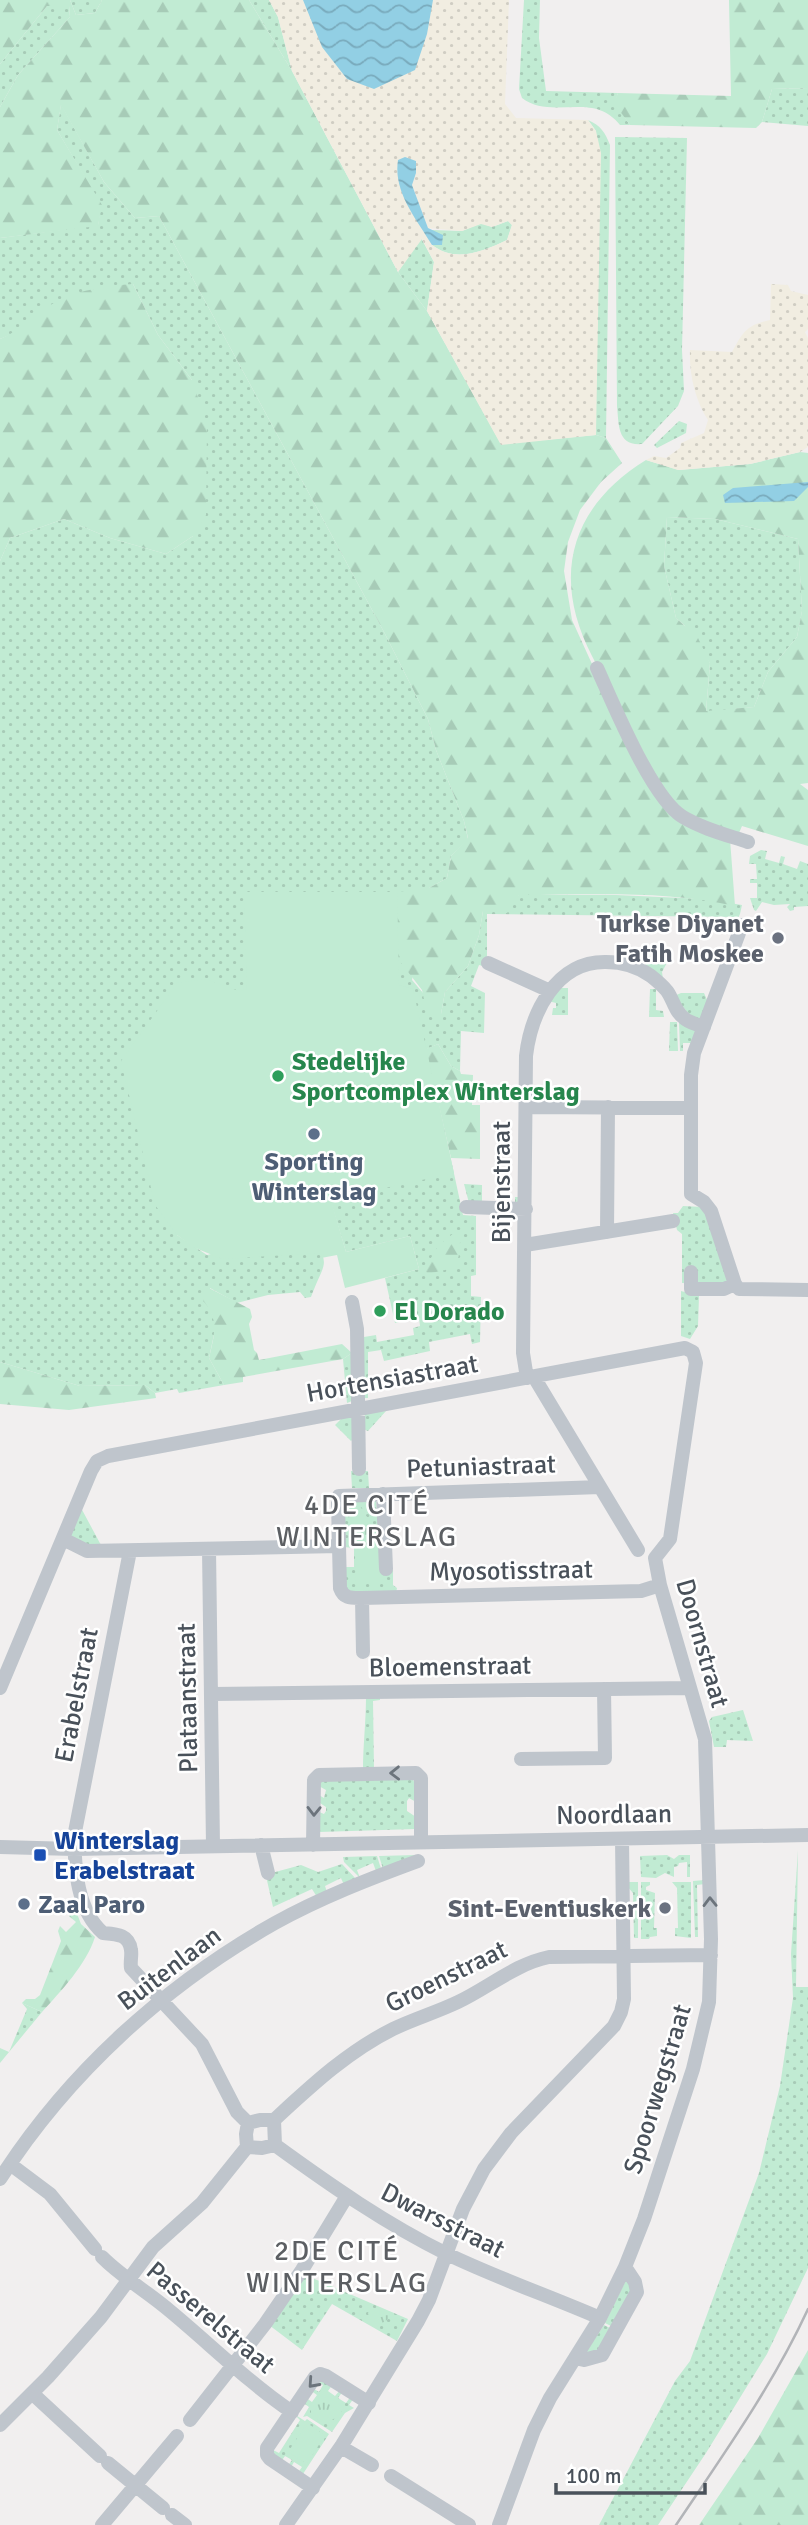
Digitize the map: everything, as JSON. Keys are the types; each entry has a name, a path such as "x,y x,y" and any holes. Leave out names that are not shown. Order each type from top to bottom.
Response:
{"street":[{"path":"597,668 639,757 672,809 704,827 748,842"},
{"path":"742,925 694,1053 691,1194 704,1202 711,1211 739,1289 808,1290"},
{"name":"Bijenstraat","path":"638,1550 530,1378 523,1353 528,1036 535,1018 558,981 575,969 599,962 619,962 636,967 667,991 685,1020 704,1027"},
{"path":"488,963 550,991"},
{"path":"526,1107 691,1108"},
{"path":"607,1232 608,1107"},
{"path":"466,1207 526,1209"},
{"path":"525,1245 673,1221"},
{"path":"691,1272 691,1289 724,1289 735,1284"},
{"name":"Hortensiastraat","path":"352,1301 357,1329 359,1469"},
{"name":"Hortensiastraat","path":"63,1539 90,1471 97,1461 108,1456 685,1348"},
{"name":"Doornstraat","path":"685,1348 693,1352 696,1363 670,1539 655,1558 660,1585 705,1739 709,1837"},
{"name":"Petuniastraat","path":"339,1546 340,1496 600,1487"},
{"path":"383,1494 386,1569"},
{"path":"0,1688 63,1539 87,1551 339,1546 340,1588 348,1598 362,1598 363,1652"},
{"name":"Plataanstraat","path":"209,1549 213,1846"},
{"name":"Erabelstraat","path":"74,1849 74,1837 130,1550"},
{"name":"Myosotisstraat","path":"362,1598 641,1591 660,1585"},
{"name":"Bloemenstraat","path":"212,1694 690,1688"},
{"path":"521,1759 605,1758 604,1689"},
{"path":"313,1844 314,1780 319,1775 416,1773 421,1778 421,1843"},
{"name":"Noordlaan","path":"0,1847 74,1849 808,1835"},
{"name":"Spoorwegstraat","path":"499,2525 534,2431 550,2398 600,2318 625,2267 644,2219 700,2045 709,2002 709,1837"},
{"path":"286,2525 369,2403 418,2321 429,2300 468,2199 484,2169 511,2133 548,2092 593,2050 618,2020 624,1999 622,1839"},
{"path":"261,1845 268,1873"},
{"path":"0,2425 33,2394 96,2322 153,2247 202,2203 247,2147 248,2123 237,2112 202,2044 131,1968 131,1948 126,1939 122,1935 103,1933 95,1924 84,1903 76,1877 74,1849"},
{"name":"Buitenlaan","path":"0,2179 31,2133 73,2084 115,2041 162,2001 227,1952 277,1922 340,1892 418,1861"},
{"name":"Groenstraat","path":"274,2120 335,2065 361,2047 401,2026 457,2003 530,1962 549,1957 711,1955"},
{"path":"247,2147 275,2145 274,2120 248,2123"},
{"name":"Dwarsstraat","path":"275,2145 347,2196 446,2253 600,2318"},
{"name":"Passerelstraat","path":"10,2164 50,2194 98,2253 128,2280 169,2310 259,2389 292,2412"},
{"path":"190,2420 233,2367 302,2270 347,2196"},
{"path":"575,2358 584,2360 601,2355 637,2292 635,2282 625,2267"},
{"path":"313,2488 267,2455 267,2448 315,2377 320,2374 369,2403"},
{"path":"33,2394 136,2487 185,2525"},
{"path":"102,2525 177,2436"},
{"path":"341,2446 372,2465"},
{"path":"391,2476 469,2525"}],"green space":[{"path":"0,0 70,0 76,15 95,13 102,0 249,0 292,71 398,272 427,311 501,444 596,435 606,438 622,463 601,482 580,510 568,542 564,571 572,620 632,752 671,814 730,839 735,906 655,895 519,895 507,913 483,911 479,935 468,966 445,992 441,1014 427,1013 422,990 398,959 397,892 429,888 447,878 451,856 468,838 436,750 428,719 384,632 159,216 135,218 104,182 61,105 57,130 102,205 98,226 0,238 0,107 18,75 70,17 69,6 47,6 0,64"},
{"path":"70,0 102,0 95,13 76,15"},
{"path":"249,0 269,0 278,17 292,71"},
{"path":"524,0 540,0 539,38 546,91 618,93 615,103 630,125 620,125 598,109 546,107 522,98 519,89"},
{"path":"729,0 808,0 808,88 772,89 762,122 756,128 630,125 614,103 618,93 731,96"},
{"path":"47,6 69,6 70,17 18,75 0,107 0,64"},
{"path":"808,88 808,126 762,122 772,89"},
{"path":"61,104 104,182 135,218 159,216 384,632 428,719 436,750 464,821 468,839 451,856 447,878 429,888 412,980 441,1014 445,992 468,966 479,935 483,911 519,895 616,895 705,899 742,905 733,929 734,917 487,914 487,967 479,965 471,986 485,993 484,1033 461,1031 460,1071 451,1066 438,1044 427,1049 463,1215 476,1216 476,1275 471,1276 471,1296 481,1297 480,1342 472,1344 470,1334 429,1342 430,1351 384,1361 381,1350 368,1352 368,1398 364,1398 360,1341 364,1337 376,1335 377,1342 414,1335 413,1328 420,1326 419,1318 395,1323 385,1278 419,1269 410,1236 346,1252 328,1192 338,1198 317,1095 177,1235 207,1255 309,1230 321,1251 323,1269 311,1297 305,1298 300,1292 268,1295 237,1303 210,1288 210,1308 216,1325 209,1358 224,1385 179,1393 177,1389 155,1393 145,1385 80,1386 0,1362 0,561 10,538 64,519 110,538 166,554 193,536 192,380 158,335 133,284 0,339 0,238 98,225 101,205 57,130"},
{"path":"588,120 602,130 610,145 606,438 596,435 596,131"},
{"path":"615,137 687,138 682,350 684,391 678,406 642,444 628,442 624,438 618,420"},
{"path":"508,221 512,225 507,240 478,252 450,253 432,245 441,245 432,230 462,231 481,223 492,227"},
{"path":"421,238 434,262 427,311 398,272"},
{"path":"133,284 158,335 192,380 207,424 206,515 193,536 166,554 110,538 64,519 10,538 0,561 0,339 16,331 51,304 68,296"},
{"path":"679,421 687,424 686,433 657,448 654,445"},
{"path":"800,452 808,453 808,783 800,784 808,790 808,846 742,826 739,833 685,814 667,798 592,656 579,627 572,599 571,572 575,546 585,522 600,499 620,479 646,460 679,470 750,464","holes":["667,517 715,519 798,539 802,611 797,637 768,672 754,707 706,711 710,663 698,638 676,618 664,566"]},
{"path":"667,517 715,519 798,539 802,611 797,637 768,672 754,707 706,712 710,663 684,625 676,618 664,566"},
{"path":"761,850 767,851 765,859 779,863 781,856 785,857 783,864 797,869 800,861 808,864 808,906 794,907 794,910 790,911 787,907 790,904 774,905 762,902 756,911 754,910 750,898 757,898 757,883 750,883 750,879 757,879 756,864 749,864 750,856"},
{"name":"Stedelijke Sportcomplex Winterslag","path":"244,892 397,892 399,985 413,989 454,1173 339,1198 329,1193 346,1252 410,1236 419,1269 345,1288 337,1255 321,1258 320,1253 222,1259 193,1247 177,1235 155,1205 121,1061 177,983 206,979 239,991 247,989"},
{"path":"642,956 670,957 662,972 663,979 643,964"},
{"path":"557,988 568,988 568,1015 552,1015 556,1003 548,1001"},
{"path":"650,989 656,989 656,1010 663,1011 664,1017 649,1017"},
{"path":"681,993 704,993 708,1002 701,1018 692,1018 674,996"},
{"path":"670,1022 677,1022 678,1051 669,1051"},
{"path":"679,1022 696,1029 693,1043 683,1043 683,1051 680,1051"},
{"path":"438,1044 451,1066 461,1074 473,1075 472,1105 480,1105 480,1159 451,1158 426,1049"},
{"path":"464,1184 482,1185 482,1204 469,1203"},
{"path":"515,1197 519,1197 518,1206 489,1204 515,1205"},
{"path":"683,1206 703,1207 729,1275 727,1284 682,1283 682,1234 677,1230 673,1213 678,1213"},
{"path":"455,1232 460,1237 460,1245 454,1268 427,1274 425,1268 438,1246"},
{"path":"209,1288 250,1309 252,1317 249,1324 254,1350 259,1360 342,1344 352,1353 343,1359 243,1377 243,1382 224,1385 209,1358 214,1321 203,1301"},
{"path":"681,1291 699,1296 698,1326 690,1339 681,1336"},
{"path":"352,1353 352,1401 347,1403 343,1359"},
{"path":"0,1362 80,1386 145,1385 155,1393 156,1398 69,1410 0,1404"},
{"path":"386,1411 368,1431 363,1429 365,1413"},
{"path":"344,1416 353,1417 355,1437 351,1441 335,1425"},
{"path":"351,1471 368,1471 369,1488 352,1488"},
{"path":"345,1499 376,1499 381,1570 393,1570 396,1593 346,1591 344,1567 354,1567 354,1548 344,1547"},
{"path":"351,1504 360,1506 374,1528 372,1536 366,1537 349,1519"},
{"path":"80,1506 102,1547 89,1547 70,1537"},
{"path":"355,1547 379,1547 379,1584 356,1584"},
{"path":"380,1695 380,1700 373,1701 374,1770 363,1770 366,1696"},
{"path":"743,1710 753,1741 727,1740 726,1747 714,1747 709,1721 712,1717"},
{"path":"411,1777 415,1783 416,1802 409,1798 407,1811 416,1817 415,1829 319,1832 317,1811 324,1814 326,1807 317,1801 317,1794 324,1798 326,1790 317,1785 319,1781"},
{"path":"798,1850 796,1987 808,1987 808,2268 767,2354 658,2525 599,2525 675,2381 690,2361 759,2173 780,2086 793,1998 791,1954"},
{"path":"416,1855 384,1872 379,1856"},
{"path":"667,1855 674,1859 679,1855 690,1855 690,1877 687,1877 687,1862 674,1867 674,1877 665,1873 656,1878 641,1877 640,1856"},
{"path":"377,1856 382,1872 376,1871 373,1863 357,1870 360,1878 344,1862 343,1857"},
{"path":"342,1864 356,1879 344,1885 341,1878 325,1886 327,1892 317,1897 312,1889 273,1907 266,1876 268,1874 301,1865 318,1872"},
{"path":"705,1880 705,1884 697,1885 698,1937 695,1937 693,1881"},
{"path":"626,1882 638,1882 638,1938 634,1938 633,1893"},
{"path":"641,1882 650,1882 646,1890 655,1893 654,1928 657,1928 657,1936 649,1939 641,1939"},
{"path":"672,1882 691,1882 691,1938 675,1936 675,1928 678,1928 677,1888"},
{"path":"76,1911 81,1924 95,1937 86,1958 42,2012 22,2003 40,1995 61,1941 58,1931 60,1926 66,1932 76,1922 69,1916"},
{"path":"22,2003 42,2012 0,2063 0,2048 9,2052 27,2009"},
{"path":"303,2274 408,2319 397,2341 332,2304 302,2350 269,2325"},
{"path":"626,2280 634,2289 611,2326 605,2323"},
{"path":"371,2309 389,2313 389,2318 380,2326 375,2325 368,2313"},
{"path":"604,2325 610,2328 604,2347 584,2355"},
{"path":"808,2350 808,2525 699,2525 758,2438"},
{"path":"316,2380 333,2384 328,2391 335,2396 341,2389 343,2391 338,2398 346,2403 351,2396 354,2398 349,2405 354,2408 345,2413 332,2432 307,2416 303,2417 309,2407 302,2402 305,2397 312,2402 317,2395 310,2390 311,2387 319,2392 323,2385"},
{"path":"321,2394 341,2403 341,2414 326,2424 311,2417 311,2407"},
{"path":"294,2414 305,2421 307,2419 329,2434 301,2477 297,2474 302,2467 294,2462 290,2469 287,2467 292,2460 285,2456 280,2463 271,2449 279,2453 300,2420"},
{"path":"307,2423 325,2435 307,2464 288,2452"}],"sand":[{"path":"269,0 509,0 505,104 516,118 588,120 596,131 601,153 596,435 501,445 427,311 434,262 422,239 398,272 292,71 278,17","holes":["398,160 416,173 412,185 428,228 462,231 481,224 492,227 508,221 512,225 507,240 469,254 450,253 432,245"]},
{"path":"771,284 788,285 791,291 808,295 808,329 805,332 808,338 808,447 800,452 750,464 678,470 646,460 654,456 666,458 680,448 681,443 704,433 708,420 694,386 690,350 732,352 746,330 770,320"}],"water":[{"path":"303,0 433,0 427,34 415,70 374,89 347,79 322,47"},
{"path":"405,157 416,161 412,185 428,228 443,235 442,245 432,245 402,194 397,172 398,160"},
{"path":"808,482 808,487 794,501 725,503 723,495 733,488"}],"railway":[{"path":"676,2525 763,2392 808,2309"}],"place":[{"name":"Turkse Diyanet Fatih Moskee","path":"778,938"},
{"name":"Stedelijke Sportcomplex Winterslag","path":"278,1076"},
{"name":"Sporting Winterslag","path":"314,1134"},
{"name":"El Dorado","path":"380,1311"},
{"name":"Winterslag Erabelstraat","path":"40,1855"},
{"name":"Zaal Paro","path":"24,1904"},
{"name":"Sint-Eventiuskerk","path":"665,1908"}],"district":[{"name":"4DE CITÉ WINTERSLAG","path":"367,1520"},
{"name":"2DE CITÉ WINTERSLAG","path":"337,2266"}]}
